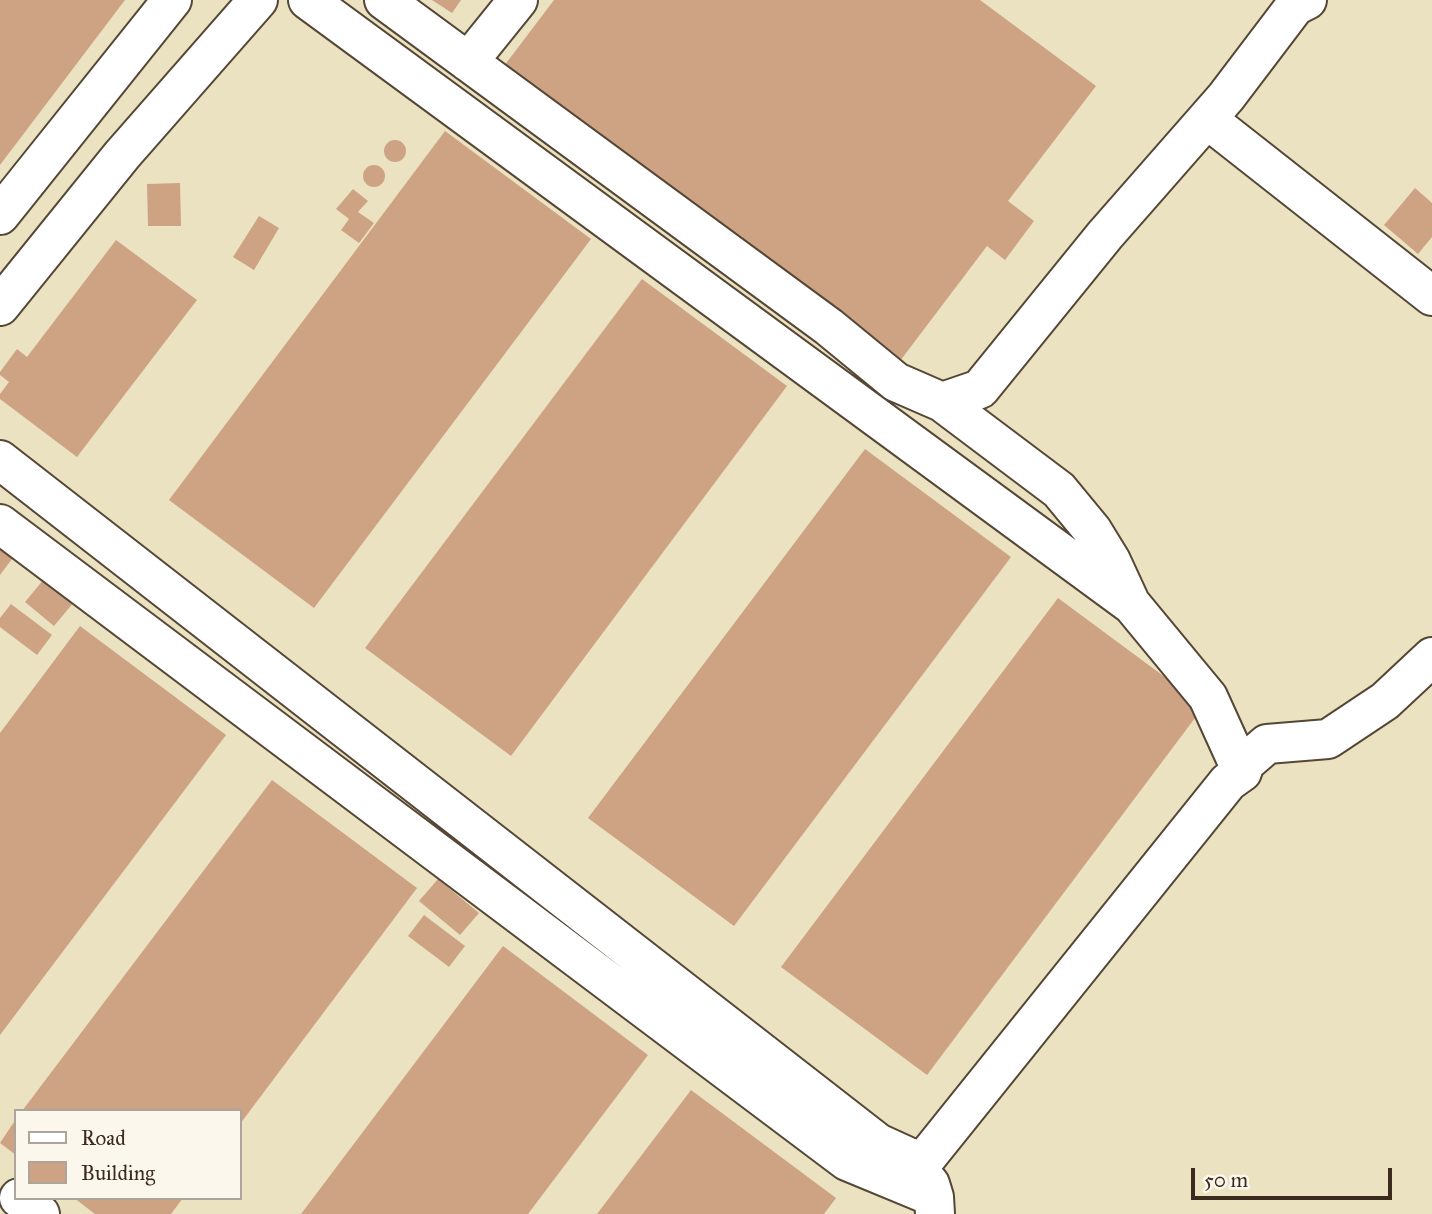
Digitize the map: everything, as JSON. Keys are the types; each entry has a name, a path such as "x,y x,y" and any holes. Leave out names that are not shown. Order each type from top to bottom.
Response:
{"lane":[{"path":"0,215 172,0"},
{"path":"0,306 122,155 258,0"},
{"path":"307,0 1132,605 1209,697 1242,772"},
{"path":"384,0 829,327 896,382 942,402 1059,490 1092,530 1111,561 1132,605"},
{"path":"468,62 518,0"},
{"path":"942,402 980,389 1105,235 1227,97 1295,6 1307,0"},
{"path":"1207,119 1432,296"},
{"path":"0,460 878,1143 931,1191"},
{"path":"0,524 847,1161 931,1191"},
{"path":"1224,732 1268,744 1328,739 1385,701 1432,657"},
{"path":"931,1191 1228,782 1242,772 1245,763 1268,744"},
{"path":"0,1183 14,1194"},
{"path":"22,1200 40,1214"}],"building":[{"path":"0,0 125,0 0,165"},
{"path":"432,0 461,0 452,13"},
{"path":"554,0 980,0 1096,86 1008,201 1034,221 1005,260 987,246 900,361 504,66"},
{"path":"445,131 591,239 314,608 169,500"},
{"path":"395,140 403,143 406,151 403,159 395,162 387,159 384,151 387,143"},
{"path":"374,165 382,168 385,176 382,184 374,187 366,184 363,176 366,168"},
{"path":"180,183 181,226 148,226 147,184"},
{"path":"1415,188 1432,203 1432,237 1418,254 1384,225"},
{"path":"353,189 368,201 358,212 374,223 359,243 341,230 349,219 336,209"},
{"path":"259,216 279,228 254,270 233,257"},
{"path":"116,240 197,300 77,457 0,399 0,394 9,382 0,372 17,349 27,357"},
{"path":"642,279 787,386 511,756 365,648"},
{"path":"865,449 1011,557 734,926 588,818"},
{"path":"0,544 15,555 0,575"},
{"path":"44,579 74,602 54,626 25,602"},
{"path":"1058,598 1204,706 927,1075 781,967"},
{"path":"11,604 52,635 37,655 0,627 0,618"},
{"path":"80,626 226,735 0,1035 0,733"},
{"path":"272,780 417,888 242,1121 242,1109 24,1109"},
{"path":"438,879 479,913 460,935 419,901"},
{"path":"424,915 465,946 449,967 408,936"},
{"path":"503,946 648,1055 528,1214 301,1214"},
{"path":"691,1090 836,1198 824,1214 597,1214"},
{"path":"14,1122 14,1154 0,1143"},
{"path":"77,1200 182,1200 171,1214 95,1214"}]}
